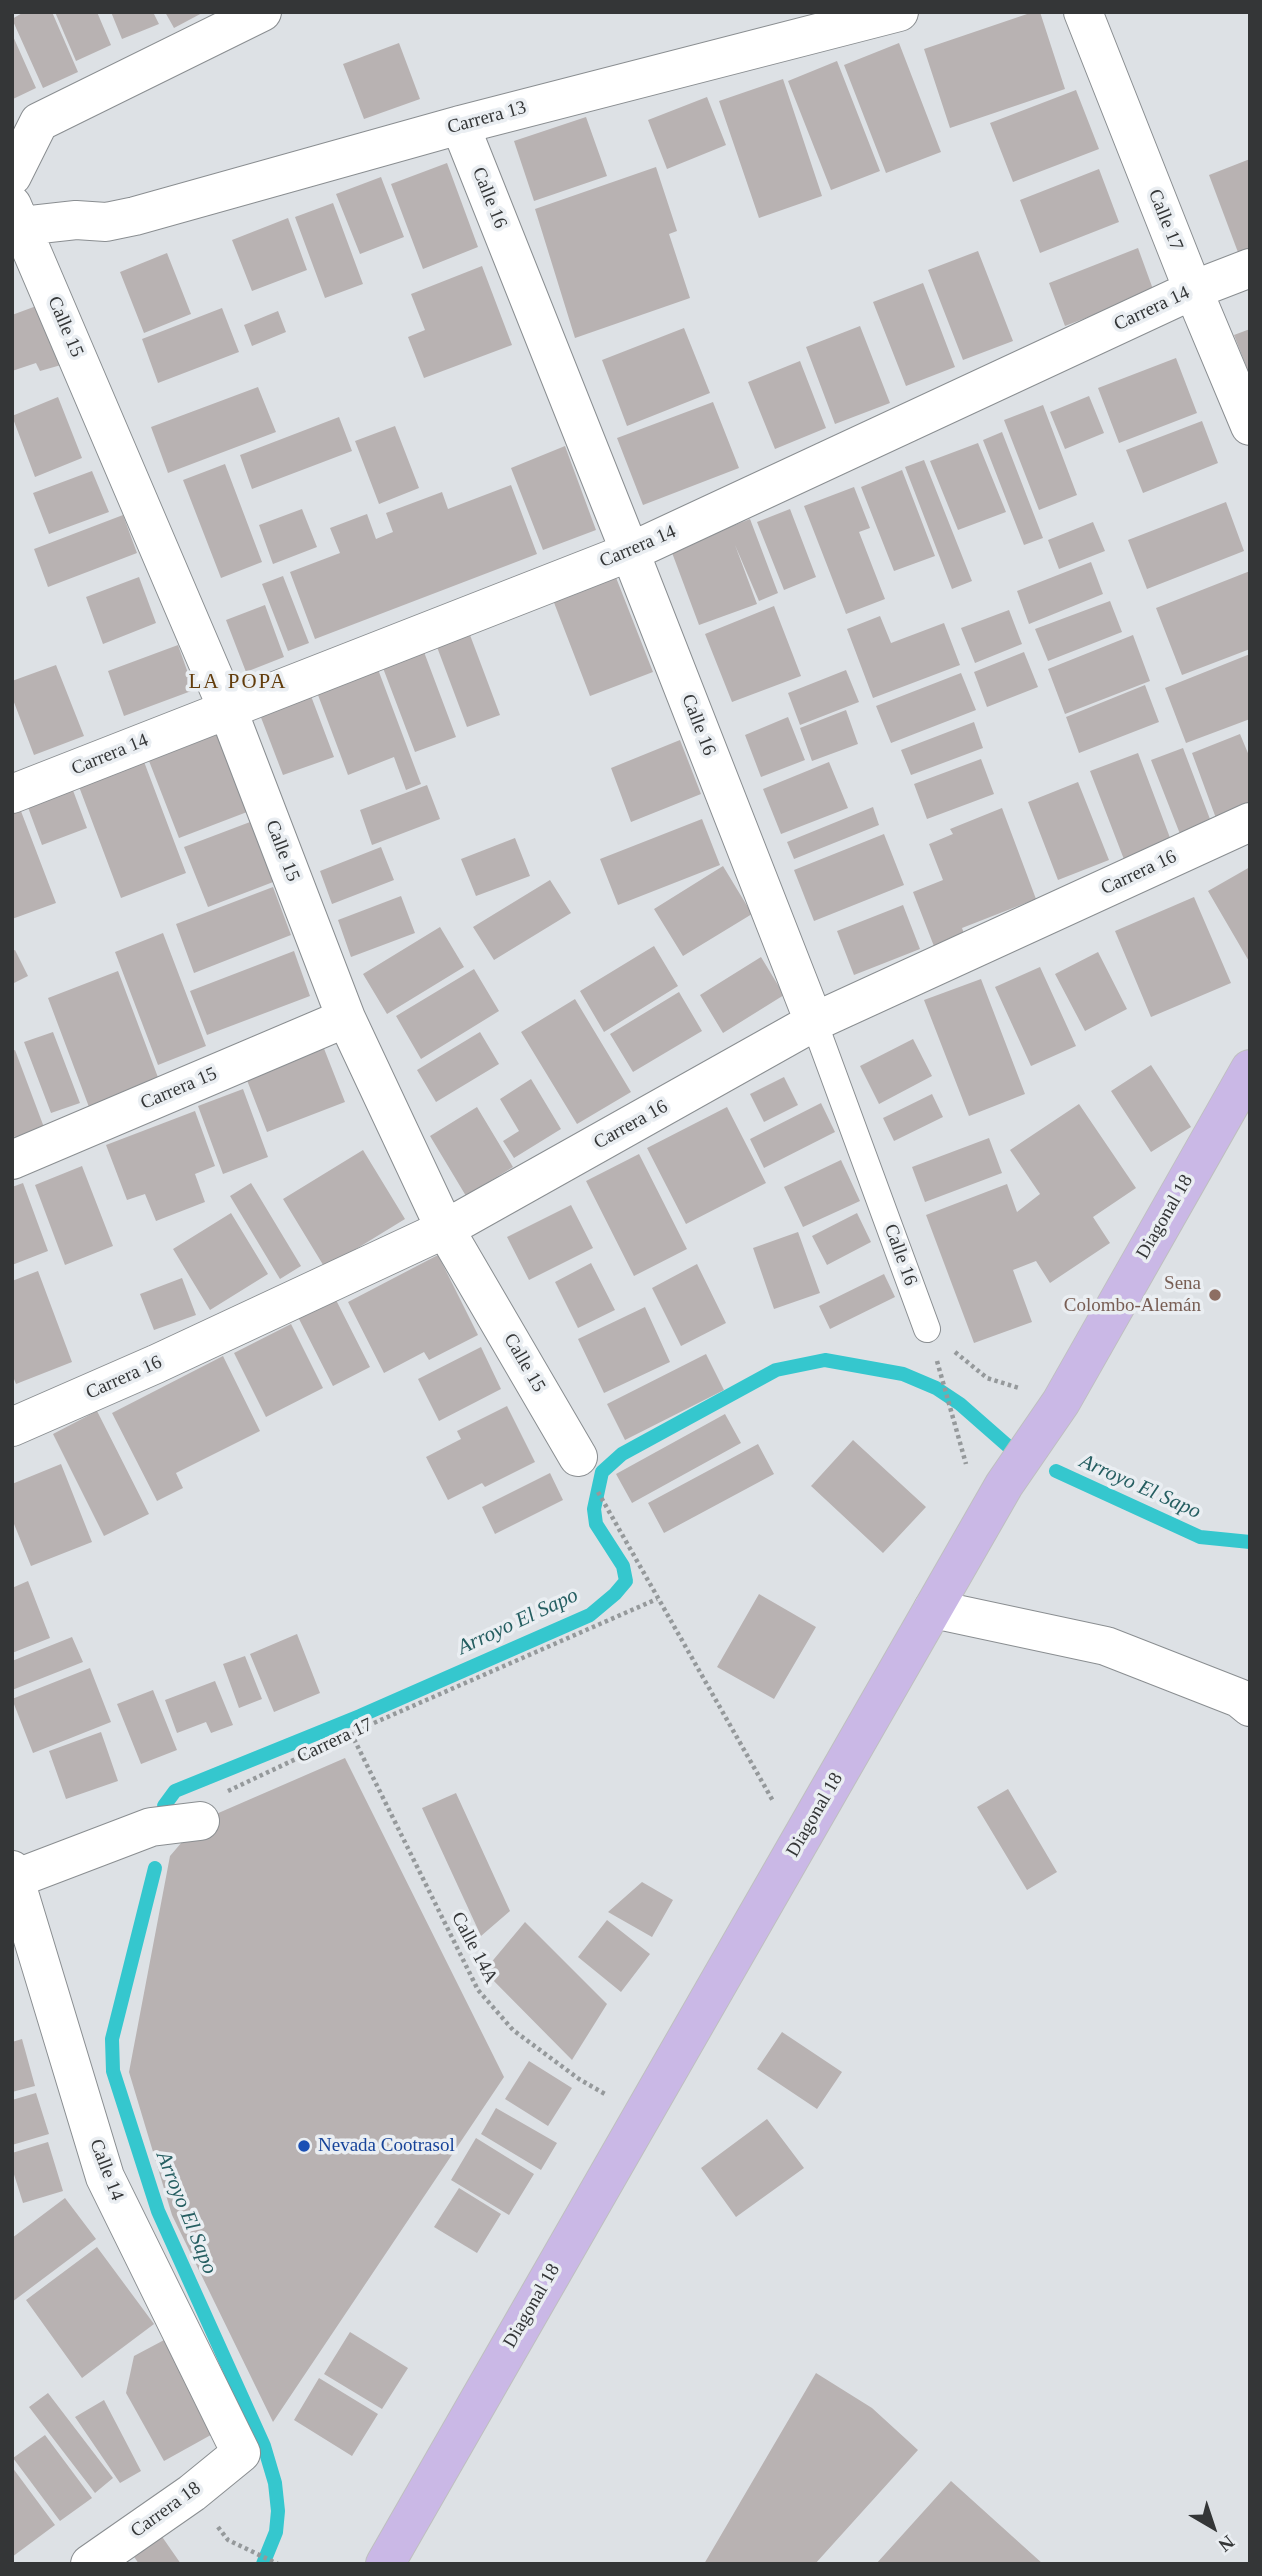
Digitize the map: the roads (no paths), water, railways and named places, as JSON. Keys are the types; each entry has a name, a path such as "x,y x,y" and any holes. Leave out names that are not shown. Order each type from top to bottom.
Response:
{"main road":[{"name":"Diagonal 18","path":"385,2564 1004,1485 1055,1412 1250,1069"}],"street":[{"path":"12,176 39,122 262,12"},
{"name":"Carrera 13","path":"15,214 106,222 135,216 460,125 899,12"},
{"name":"Calle 17","path":"1083,12 1250,426"},
{"name":"Calle 16","path":"460,125 814,1022"},
{"name":"Calle 15","path":"15,214 227,708 346,1018 445,1229 578,1457"},
{"name":"Carrera 14","path":"12,794 630,552 1193,290 1250,268"},
{"name":"Carrera 16","path":"12,1427 156,1364 445,1229 814,1022 1250,822"},
{"name":"Carrera 15","path":"12,1160 346,1018"},
{"path":"933,1609 1106,1646 1239,1698 1250,1707"},
{"path":"13,1876 151,1827 200,1821"},
{"name":"Calle 14","path":"13,1876 105,2177 241,2453"},
{"name":"Carrera 18","path":"90,2564 192,2493 241,2453"}],"lane":[{"name":"Calle 16","path":"814,1022 927,1329"}],"waterway":[{"name":"Arroyo El Sapo","path":"164,1806 175,1791 360,1716 590,1615 626,1581 623,1566 596,1524 594,1509 602,1472 622,1454 776,1370 825,1360 903,1374 936,1388 960,1404 1009,1447"},
{"name":"Arroyo El Sapo","path":"1056,1471 1200,1537 1250,1542"},
{"name":"Arroyo El Sapo","path":"155,1868 112,2039 113,2071 158,2211 264,2446 275,2483 278,2511 276,2532 263,2564"}],"place":[{"name":"Sena Colombo-Alemán","path":"1215,1295"},
{"name":"Nevada Cootrasol","path":"304,2146"}],"district":[{"name":"LA POPA","path":"238,682"}]}
